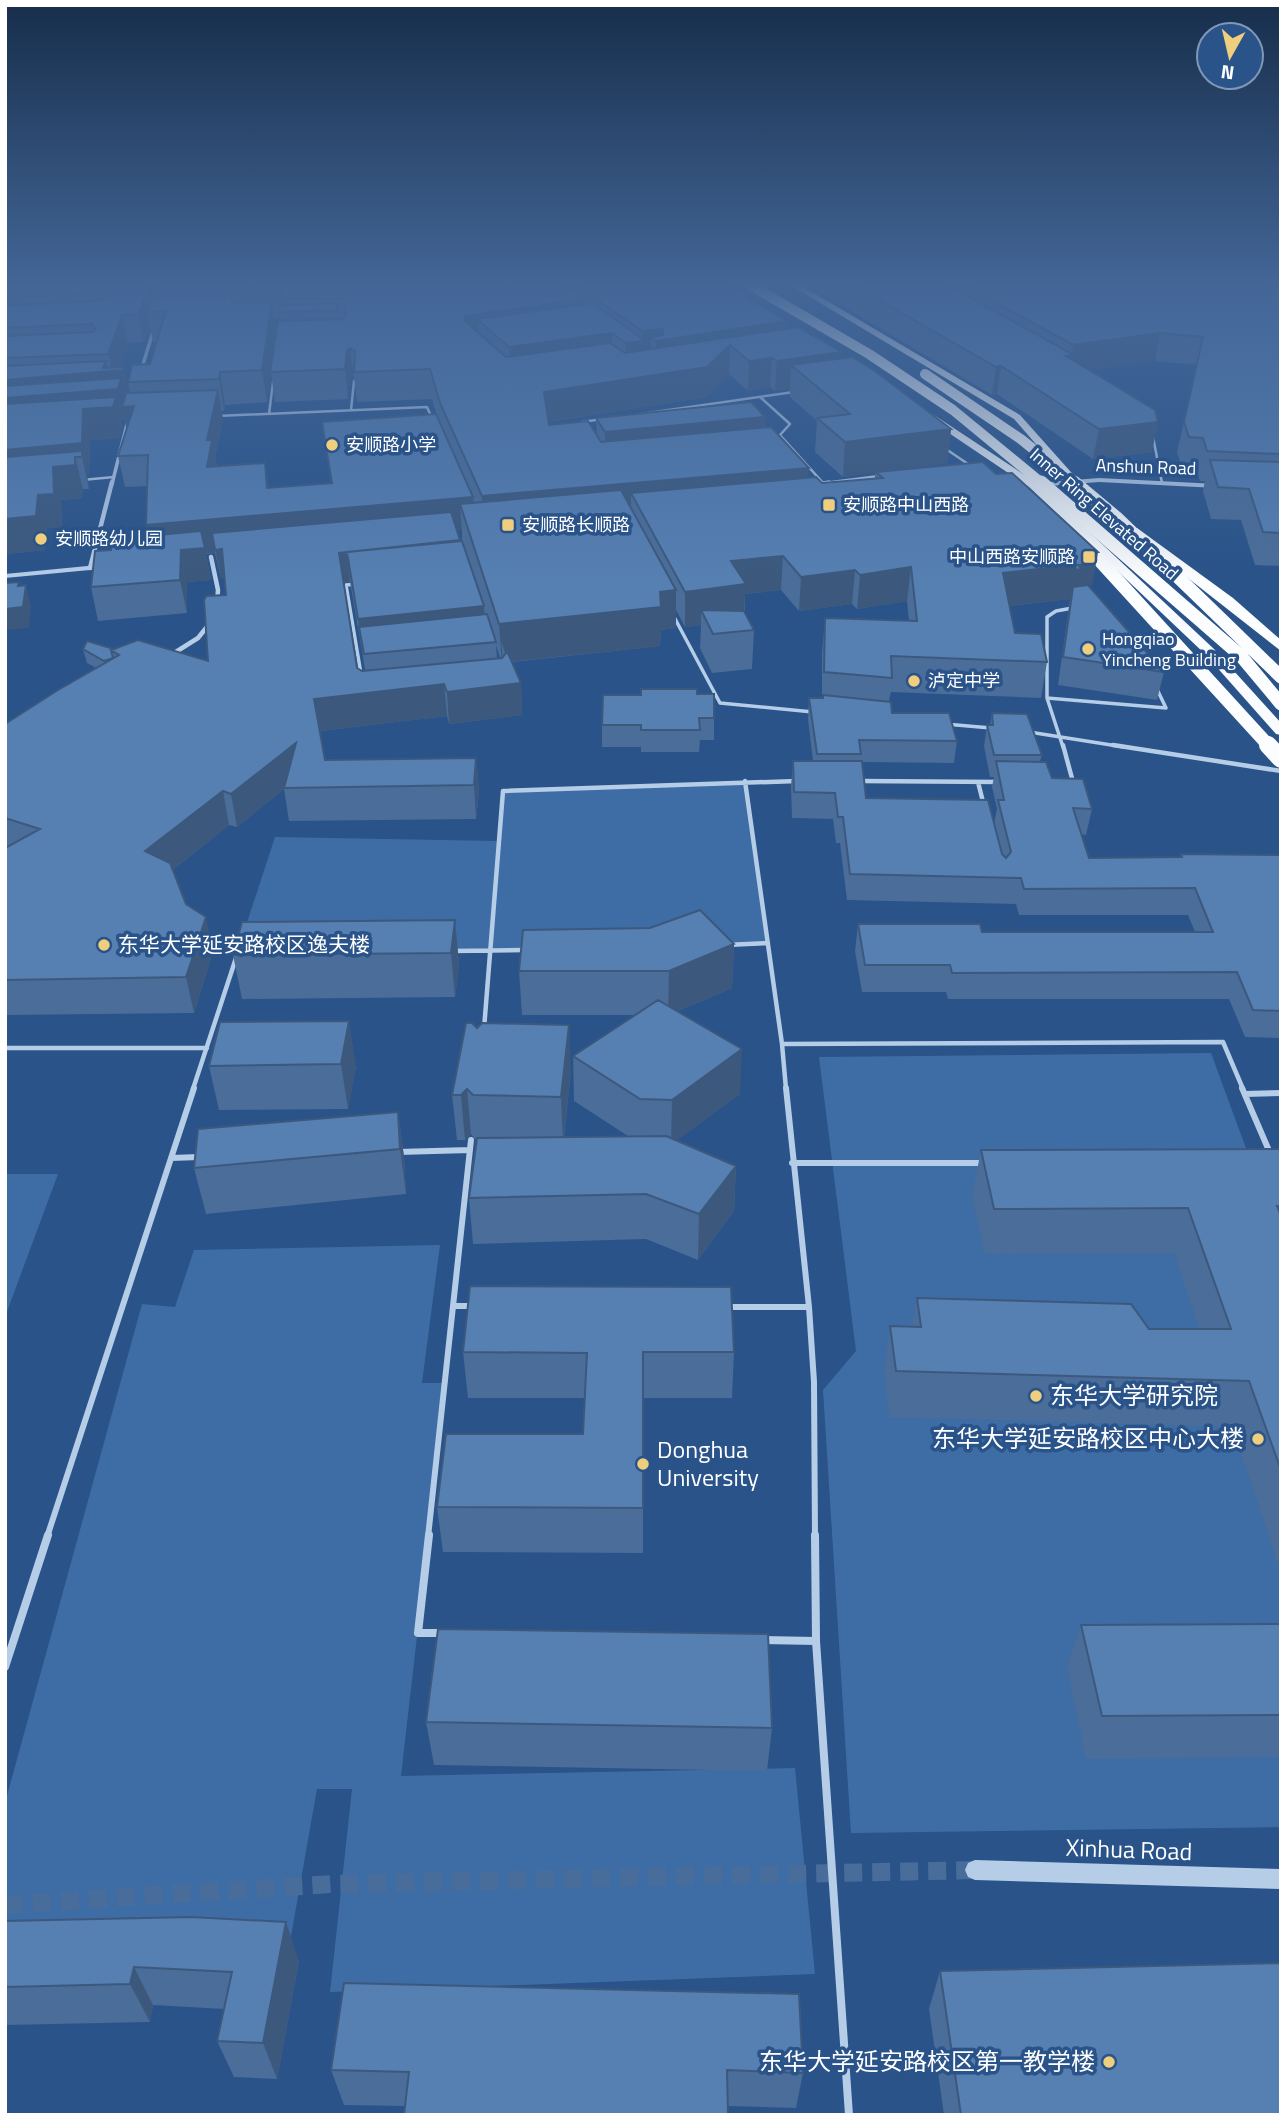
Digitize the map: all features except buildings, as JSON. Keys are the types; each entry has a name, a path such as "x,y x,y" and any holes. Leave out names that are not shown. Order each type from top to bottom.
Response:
{"highway":[{"name":"Inner Ring Elevated Road","path":"909,381 953,410 1076,511 1241,656 1281,704"},
{"name":"Inner Ring Elevated Road","path":"933,381 1023,440 1117,517 1281,677"},
{"path":"953,410 1167,630 1281,759"},
{"path":"1117,517 1228,601 1281,647"}],"main road":[{"path":"956,381 1017,417 1074,481 1210,603 1281,677"},
{"path":"927,414 1033,485 1210,652 1281,731"}],"street":[{"path":"90,568 131,411"},
{"name":"Anshun Road","path":"1013,487 1074,481 1228,486"},
{"path":"197,558 224,556"},
{"path":"168,657 198,638 216,613 218,590 211,557"},
{"path":"5,576 117,566"},
{"name":"Xinhua Road","path":"975,1870 1281,1879"}],"lane":[{"path":"269,414 273,381"},
{"path":"351,410 354,381"},
{"path":"628,415 800,391"},
{"path":"760,397 790,424 780,435 829,492"},
{"path":"205,416 427,407 438,432"},
{"path":"576,423 615,417"},
{"path":"114,424 128,423"},
{"path":"1152,433 1162,483"},
{"path":"933,440 968,464 954,466"},
{"path":"781,454 795,452"},
{"path":"824,483 889,475"},
{"path":"73,480 114,477"},
{"path":"359,584 345,585 363,686"},
{"path":"1047,698 1166,708 1142,658 1100,610 1078,607 1056,611 1047,617 1047,698 1073,782 1059,782"},
{"path":"670,608 720,703 816,712"},
{"path":"359,662 372,661"},
{"path":"938,723 992,728"},
{"path":"1020,731 1060,734 1281,771"},
{"path":"745,781 782,1044 792,1163 809,1307 814,1382 816,1641 849,2115"},
{"path":"483,1042 503,790 800,781"},
{"path":"855,781 1005,782"},
{"path":"978,782 987,818"},
{"path":"712,945 768,943"},
{"path":"5,1667 239,950"},
{"path":"445,951 531,950"},
{"path":"782,1044 1223,1042 1275,1163"},
{"path":"5,1048 207,1048"},
{"path":"1245,1094 1281,1093"},
{"path":"446,1633 418,1633 471,1140"},
{"path":"388,1152 470,1150"},
{"path":"171,1158 212,1157"},
{"path":"792,1163 999,1163"},
{"path":"454,1306 482,1306"},
{"path":"714,1307 809,1307"},
{"path":"748,1639 816,1641"}],"shaded area":[{"path":"745,781 768,943 490,951 238,950 275,837 497,841 503,791"},
{"path":"1211,1053 1247,1151 1281,1150 1281,1827 851,1833 823,1390 856,1351 819,1057"},
{"path":"5,1174 58,1174 5,1317"},
{"path":"440,1245 422,1383 446,1383 401,1776 795,1768 815,1974 330,1992 352,1789 317,1789 291,1936 5,1944 5,1803 142,1304 175,1307 194,1250"}],"tunnel":[{"path":"5,1905 332,1884 975,1870"}],"place":[{"name":"安顺路小学","path":"332,445"},
{"name":"安顺路中山西路","path":"829,505"},
{"name":"安顺路长顺路","path":"508,525"},
{"name":"安顺路幼儿园","path":"41,539"},
{"name":"中山西路安顺路","path":"1089,557"},
{"name":"Hongqiao Yincheng Building","path":"1088,649"},
{"name":"泸定中学","path":"914,681"},
{"name":"东华大学延安路校区逸夫楼","path":"104,945"},
{"name":"东华大学研究院","path":"1036,1396"},
{"name":"东华大学延安路校区中心大楼","path":"1258,1439"},
{"name":"Donghua University","path":"643,1464"},
{"name":"东华大学延安路校区第一教学楼","path":"1109,2062"}]}
